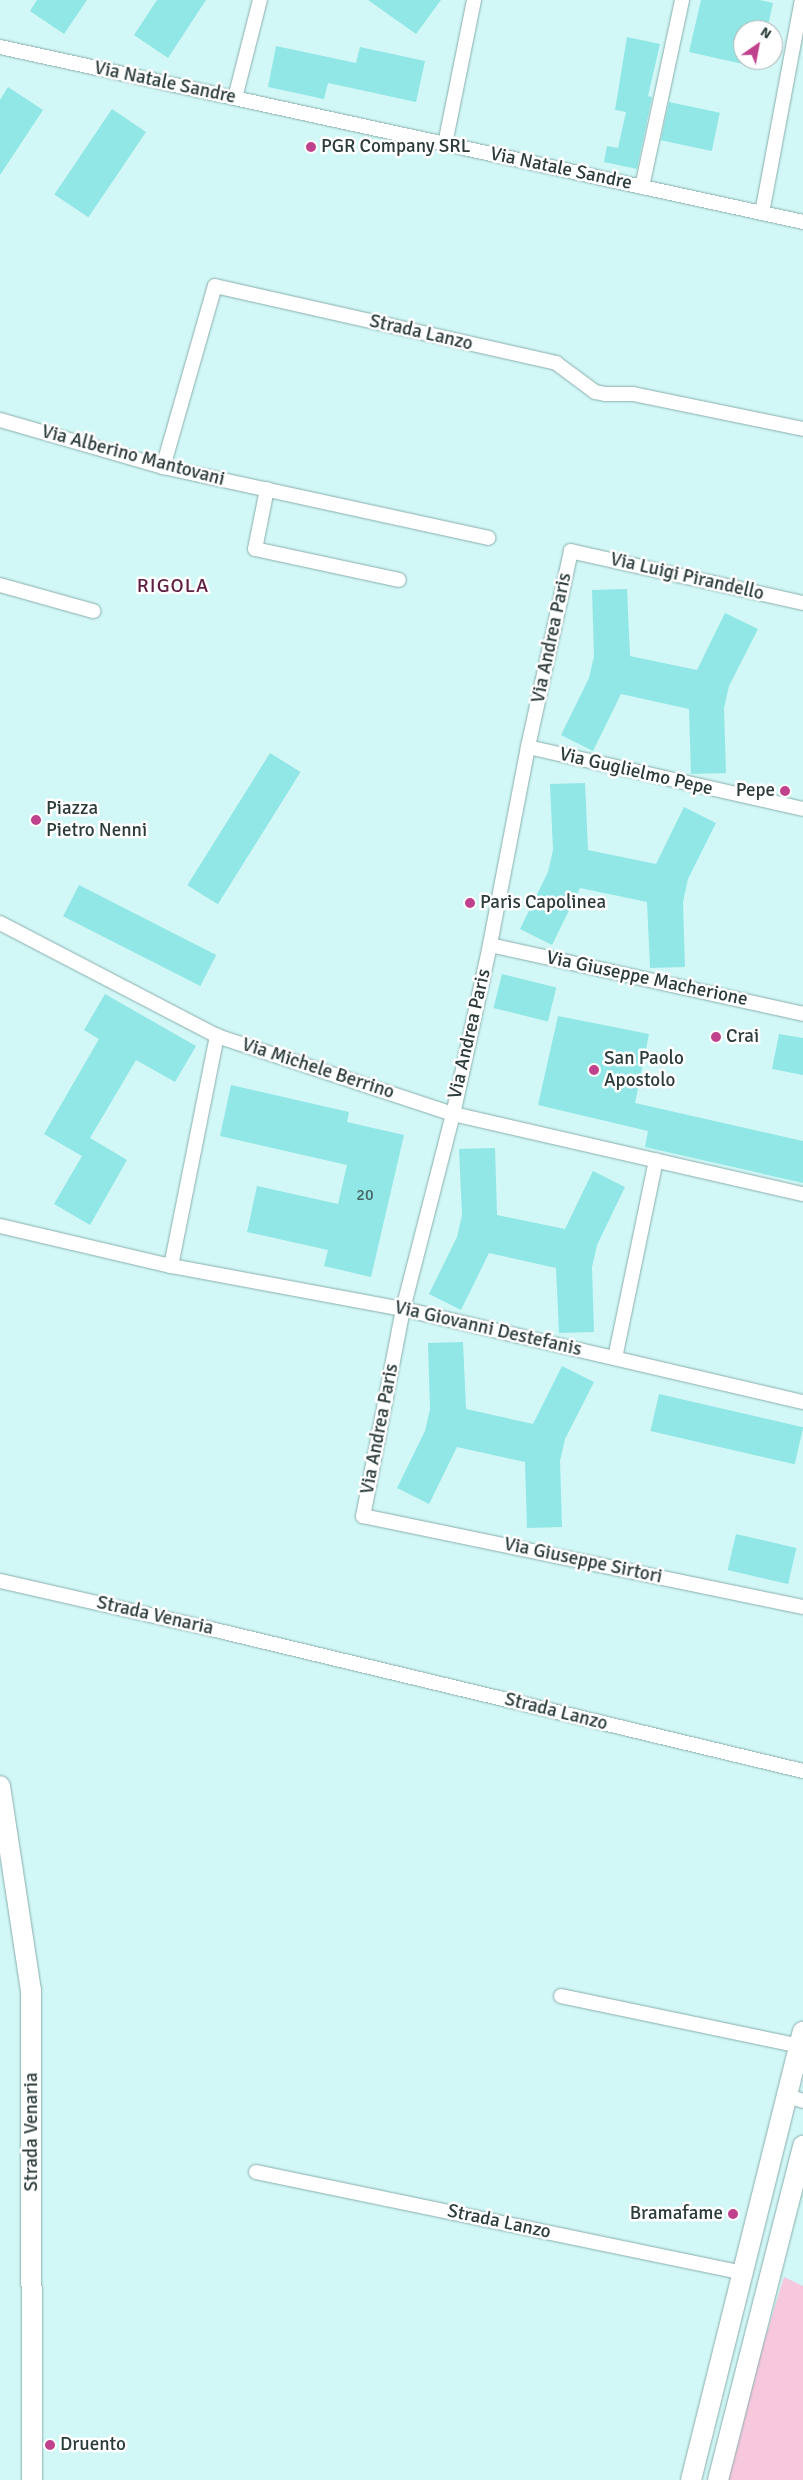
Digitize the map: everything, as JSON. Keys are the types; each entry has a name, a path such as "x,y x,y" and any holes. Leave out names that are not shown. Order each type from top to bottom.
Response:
{"street":[{"path":"235,98 260,0"},
{"path":"445,144 474,0"},
{"name":"Via Natale Sandre","path":"0,47 642,187 682,0"},
{"path":"762,213 802,0"},
{"path":"642,187 803,222"},
{"name":"Strada Lanzo","path":"163,467 215,286 556,363 595,392 632,394 803,429"},
{"name":"Via Alberino Mantovani","path":"0,420 163,467 488,538"},
{"path":"267,489 255,549 399,580"},
{"name":"Via Luigi Pirandello","path":"571,551 803,603"},
{"name":"Via Andrea Paris","path":"363,1516 403,1310 453,1114 490,945 528,747 571,551"},
{"path":"0,585 93,611"},
{"name":"Via Guglielmo Pepe","path":"528,747 803,809"},
{"name":"Via Michele Berrino","path":"0,924 217,1036 453,1114 803,1194"},
{"name":"Via Giuseppe Macherione","path":"490,945 803,1014"},
{"path":"171,1266 217,1036"},
{"path":"616,1358 656,1160"},
{"name":"Via Giovanni Destefanis","path":"0,1226 171,1266 403,1310 803,1402"},
{"name":"Via Giuseppe Sirtori","path":"363,1516 803,1607"},
{"name":"Strada Venaria","path":"0,1580 309,1652"},
{"name":"Strada Lanzo","path":"309,1652 803,1771"},
{"name":"Strada Venaria","path":"0,1786 31,1990 32,2480"},
{"path":"561,1996 801,2039 796,2099 742,2273 691,2480"},
{"path":"718,2480 803,2146"},
{"name":"Strada Lanzo","path":"256,2172 742,2273"}],"shaded area":[{"path":"784,2277 803,2286 803,2480 721,2480"}],"building":[{"path":"37,0 87,0 64,34 30,11"},
{"path":"157,0 206,0 168,58 134,35"},
{"path":"368,0 441,0 416,34"},
{"path":"701,0 760,0 773,3 769,20 733,20 733,62 689,52"},
{"path":"627,37 660,44 648,96 652,97 637,169 604,162 607,146 618,148 626,112 615,110"},
{"path":"276,46 356,63 360,47 425,61 416,102 328,83 324,99 268,87"},
{"path":"8,87 43,110 0,175 0,100"},
{"path":"669,102 720,113 712,151 661,140"},
{"path":"112,109 146,132 88,217 54,194"},
{"path":"627,589 630,656 697,670 725,613 758,629 729,686 724,708 726,773 691,774 689,709 621,694 593,751 561,735 589,678 594,656 592,590"},
{"path":"270,753 301,772 218,904 187,885"},
{"path":"585,783 588,850 656,864 684,807 716,823 688,879 683,902 685,967 650,968 647,902 580,888 552,945 520,929 548,872 553,850 550,784"},
{"path":"79,885 216,955 200,986 63,916"},
{"path":"502,974 556,988 548,1022 494,1008"},
{"path":"105,994 196,1046 175,1082 136,1060 90,1138 127,1160 90,1225 54,1204 82,1156 44,1134 99,1039 84,1030"},
{"path":"558,1016 649,1034 635,1103 803,1141 803,1183 645,1147 648,1131 538,1105"},
{"path":"779,1034 803,1038 803,1075 772,1069"},
{"path":"231,1085 349,1112 347,1122 404,1135 371,1277 324,1266 328,1250 247,1232 257,1186 338,1204 347,1165 220,1136"},
{"path":"495,1148 497,1215 565,1229 593,1171 625,1187 597,1245 592,1267 594,1332 559,1333 556,1268 489,1253 461,1310 429,1294 457,1237 462,1215 459,1149"},
{"path":"463,1342 466,1409 533,1424 562,1366 594,1382 565,1439 560,1461 562,1527 527,1528 525,1462 457,1447 429,1504 397,1488 425,1431 430,1409 428,1343"},
{"path":"659,1394 803,1427 795,1464 650,1431"},
{"path":"736,1534 796,1548 788,1584 728,1570"}],"place":[{"name":"PGR Company SRL","path":"311,147"},
{"name":"Pepe","path":"785,791"},
{"name":"Piazza Pietro Nenni","path":"36,820"},
{"name":"Paris Capolinea","path":"470,903"},
{"name":"Crai","path":"716,1037"},
{"name":"San Paolo Apostolo","path":"594,1070"},
{"name":"Bramafame","path":"733,2214"},
{"name":"Druento","path":"50,2445"}],"district":[{"name":"RIGOLA","path":"173,585"}]}
